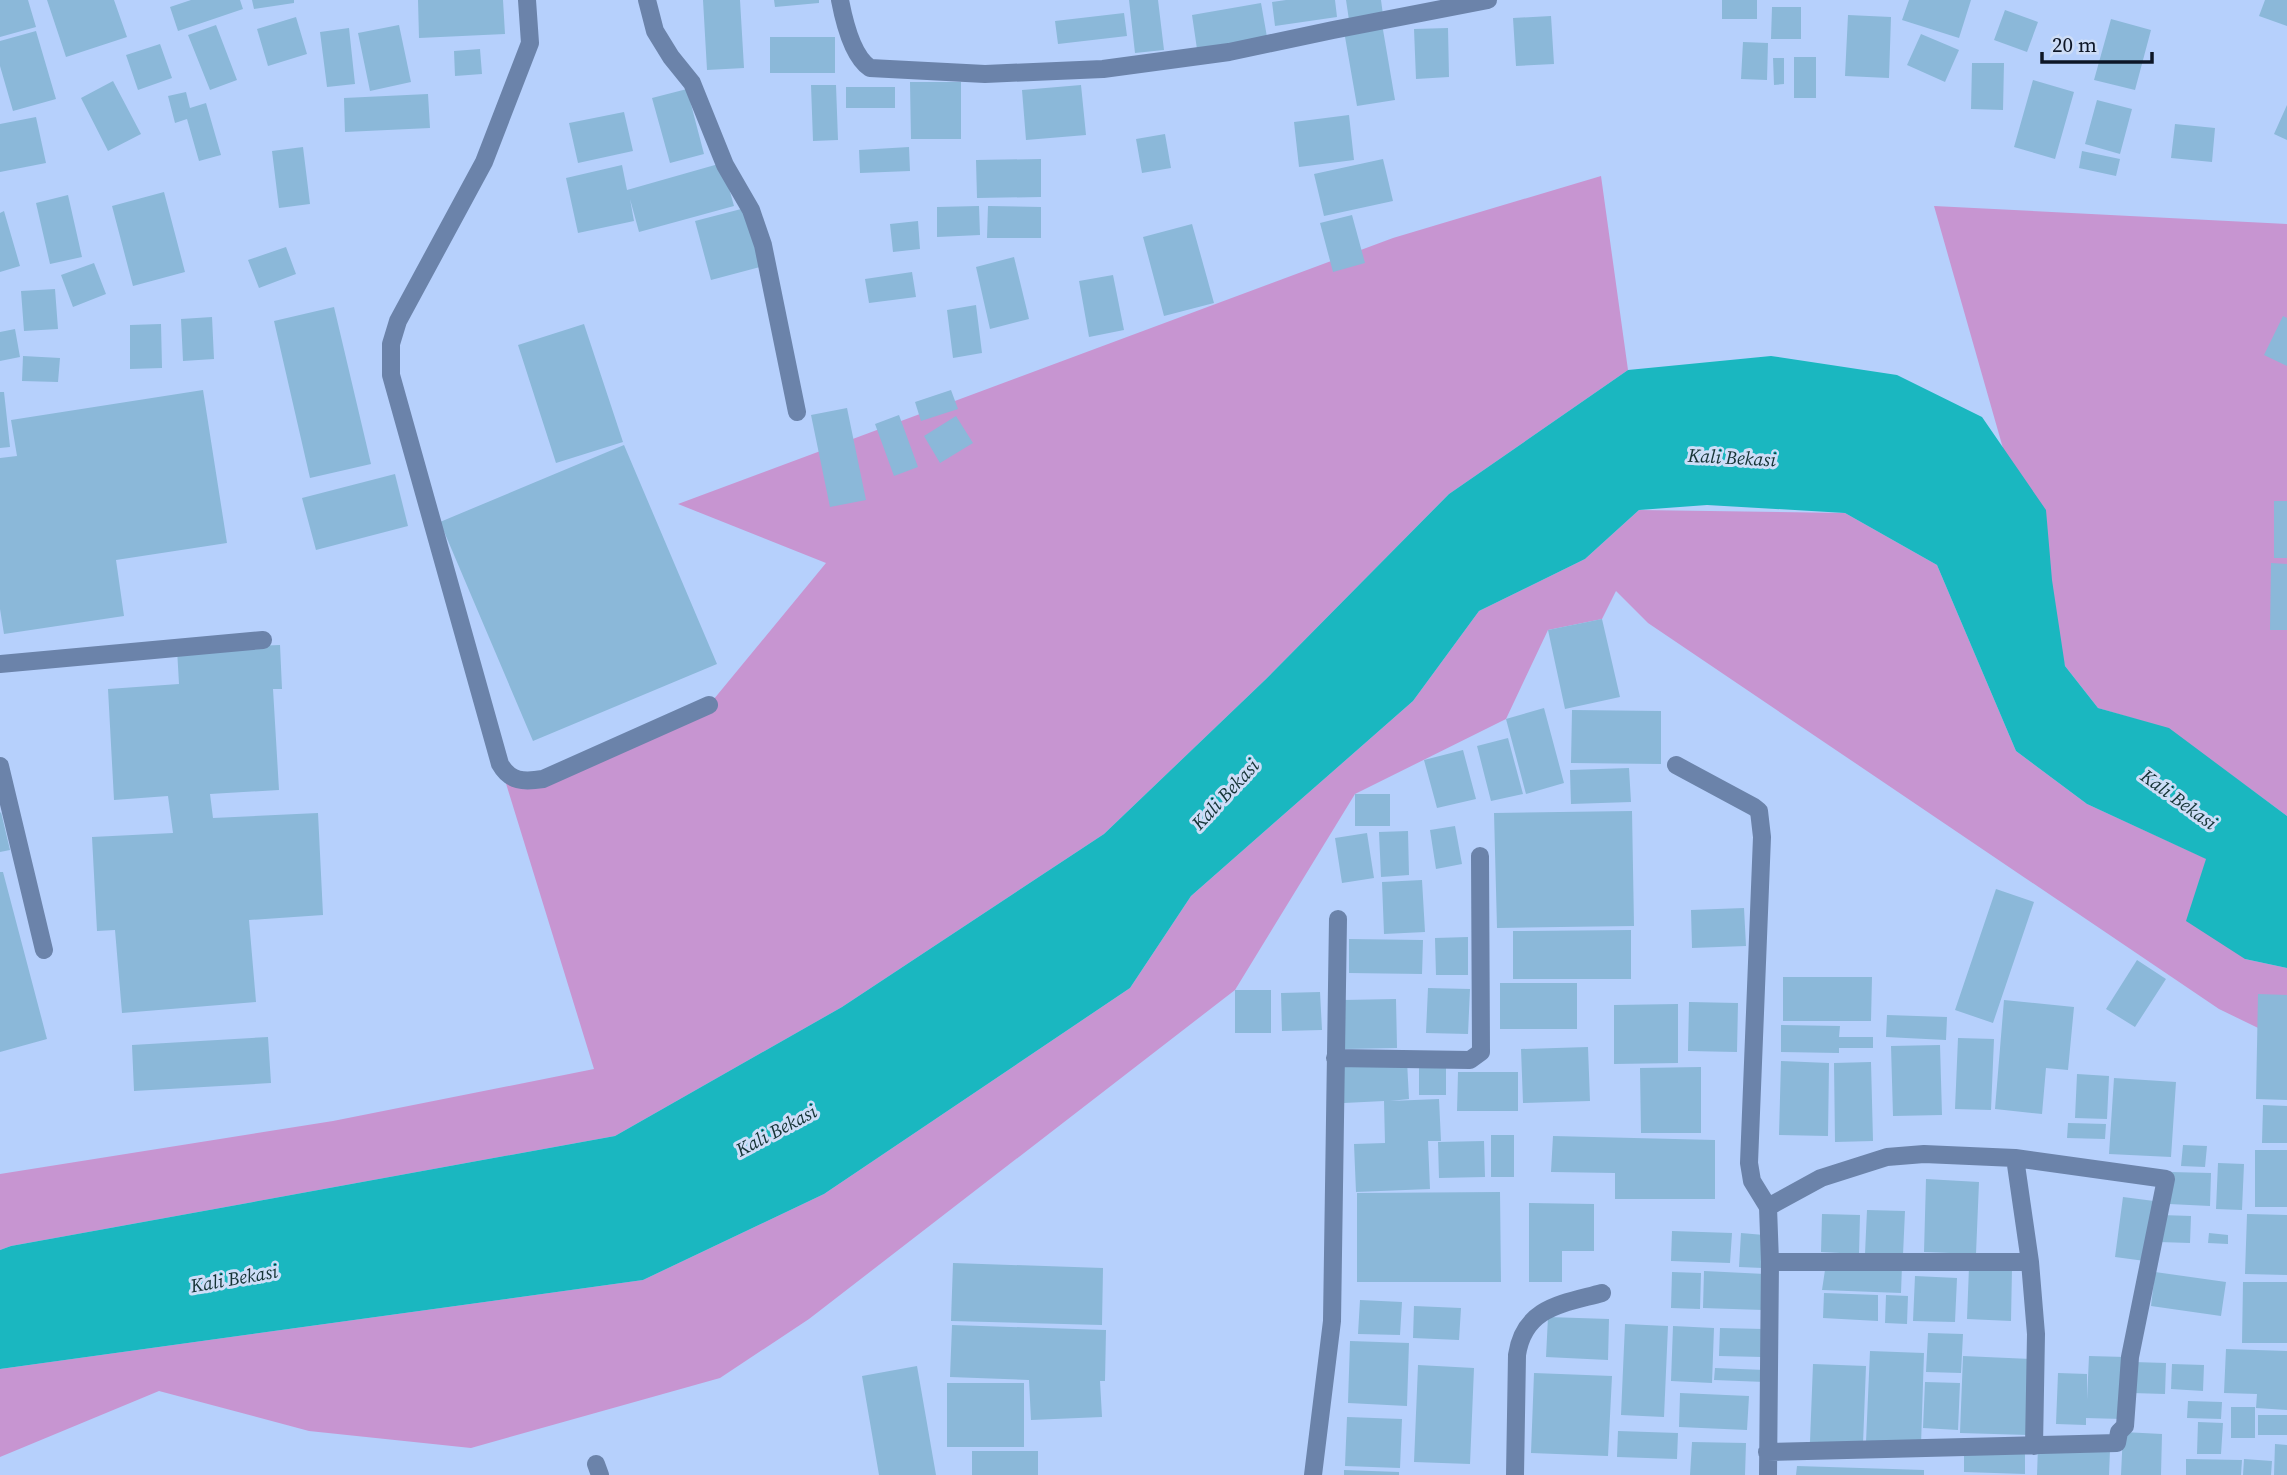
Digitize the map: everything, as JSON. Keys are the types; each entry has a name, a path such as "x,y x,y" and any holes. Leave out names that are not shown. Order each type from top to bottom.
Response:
{"street":[{"path":"527,0 530,43 484,162 398,321 391,344 391,375 500,764 505,773 514,779 543,779 709,705"},
{"path":"647,0 655,31 692,83 725,165 751,210 763,245 797,412"},
{"path":"840,0 856,50 864,64 870,68 985,74 1103,69 1229,52 1488,0"},
{"path":"0,664 262,640"},
{"path":"1676,765 1754,807 1760,816 1762,837 1749,1163 1752,1181 1768,1207 1768,1475"},
{"path":"0,766 44,950"},
{"path":"1335,1058 1470,1060 1481,1052 1479,856"},
{"path":"1313,1475 1332,1321 1338,919"},
{"path":"1767,1452 2118,1443 2119,1432 2126,1426 2130,1357 2166,1179 2015,1158 1924,1154 1887,1157 1821,1178 1768,1207"},
{"path":"2015,1158 2030,1262 2036,1334 2034,1446"},
{"path":"1770,1262 2030,1262"},
{"path":"1515,1475 1517,1355 1520,1339 1539,1314 1602,1293"}],"shaded area":[{"path":"1601,176 1628,370 1449,494 1265,680 1104,834 842,1007 615,1136 0,1250 0,1174 333,1121 594,1069 500,764 529,781 709,705 826,563 678,504 1393,238"},
{"path":"1934,206 2287,224 2287,816 2169,729 2098,708 2065,666"},
{"path":"1639,510 1845,513 1937,565 2016,751 2087,804 2207,859 2245,959 2287,968 2287,1042 2219,1009 1648,623 1616,591 1602,619 1548,630 1506,719 1355,794 1235,990 809,1319 720,1378 471,1448 309,1431 159,1391 0,1457 0,1369 643,1280 824,1194 1130,988 1191,896 1413,701 1479,611 1585,559"}],"water":[{"name":"Kali Bekasi","path":"1771,356 1897,375 1982,417 2046,510 2052,580 2065,666 2098,708 2169,728 2287,816 2287,968 2245,959 2186,921 2206,859 2087,804 2016,751 1937,565 1845,513 1707,505 1639,510 1585,559 1479,611 1413,701 1191,896 1130,988 824,1194 643,1280 0,1369 0,1250 615,1136 842,1007 1104,834 1265,680 1449,494 1628,370"}],"building":[{"path":"0,0 28,0 36,27 0,37"},
{"path":"47,0 114,0 127,37 66,57"},
{"path":"191,0 240,0 243,9 178,31 170,7"},
{"path":"252,0 294,0 294,3 254,9"},
{"path":"418,0 503,0 505,34 419,38"},
{"path":"703,0 740,0 744,68 707,70"},
{"path":"774,0 819,0 819,3 775,7"},
{"path":"1129,0 1158,0 1164,50 1135,53"},
{"path":"1335,0 1337,17 1275,26 1272,2"},
{"path":"1346,0 1381,0 1383,15 1349,20"},
{"path":"1722,0 1757,0 1757,19 1722,19"},
{"path":"1909,0 1971,0 1959,38 1902,20"},
{"path":"2265,0 2287,0 2287,26 2259,16"},
{"path":"1261,3 1267,37 1197,49 1192,15"},
{"path":"1772,7 1801,7 1801,39 1771,39"},
{"path":"2005,10 2038,22 2027,52 1994,40"},
{"path":"1124,13 1127,36 1058,44 1055,21"},
{"path":"1848,15 1891,17 1889,78 1845,76"},
{"path":"1551,16 1554,64 1516,66 1513,18"},
{"path":"296,17 307,54 268,66 257,29"},
{"path":"2111,19 2151,30 2135,90 2094,80"},
{"path":"1382,24 1395,100 1357,106 1344,31"},
{"path":"216,25 237,80 210,90 188,35"},
{"path":"399,25 411,82 370,91 358,33"},
{"path":"349,28 355,84 327,87 320,32"},
{"path":"1448,28 1449,77 1416,79 1414,29"},
{"path":"36,31 56,99 13,111 0,66 0,41"},
{"path":"1921,34 1959,50 1945,82 1907,65"},
{"path":"770,37 835,37 835,73 770,73"},
{"path":"1743,42 1768,43 1767,80 1741,79"},
{"path":"160,44 172,78 138,90 126,55"},
{"path":"480,49 482,74 455,76 454,51"},
{"path":"1794,57 1816,57 1816,98 1794,98"},
{"path":"1773,58 1784,58 1784,84 1774,85"},
{"path":"1972,63 2004,63 2003,110 1971,109"},
{"path":"2033,80 2074,92 2055,159 2014,147"},
{"path":"113,81 141,134 108,151 81,98"},
{"path":"910,82 961,82 961,139 911,139"},
{"path":"811,85 836,85 838,140 813,141"},
{"path":"1081,85 1086,135 1026,140 1022,90"},
{"path":"846,87 895,87 895,108 846,108"},
{"path":"687,89 704,154 670,163 652,98"},
{"path":"186,92 190,108 206,103 221,155 199,161 187,119 175,123 168,96"},
{"path":"428,94 430,128 345,132 344,98"},
{"path":"2097,100 2132,109 2120,154 2085,144"},
{"path":"2287,105 2287,140 2274,134"},
{"path":"624,112 633,151 578,163 569,123"},
{"path":"1349,115 1354,160 1299,167 1294,122"},
{"path":"36,117 46,163 0,172 0,124"},
{"path":"2175,124 2215,128 2212,162 2171,158"},
{"path":"1165,134 1171,168 1142,173 1136,139"},
{"path":"303,147 310,204 279,208 272,151"},
{"path":"909,147 910,171 860,173 859,150"},
{"path":"2082,151 2120,159 2116,176 2079,168"},
{"path":"1041,159 1041,197 977,198 976,160"},
{"path":"1383,159 1393,201 1324,216 1314,174"},
{"path":"722,163 734,206 639,232 630,199 634,221 578,233 566,178 622,165 627,190"},
{"path":"164,192 185,272 133,286 112,206"},
{"path":"68,195 82,257 50,264 36,203"},
{"path":"979,206 980,235 937,237 937,207"},
{"path":"988,206 1041,207 1041,238 987,238"},
{"path":"745,208 760,267 711,280 695,221"},
{"path":"4,211 20,266 0,272 0,213"},
{"path":"1352,215 1365,263 1333,272 1320,223"},
{"path":"918,221 920,249 893,252 890,224"},
{"path":"1192,224 1214,303 1164,316 1143,237"},
{"path":"286,247 296,274 259,288 248,260"},
{"path":"1014,257 1029,319 990,329 976,267"},
{"path":"94,263 106,294 73,307 61,275"},
{"path":"912,272 916,297 869,303 865,279"},
{"path":"1113,275 1124,330 1089,337 1079,281"},
{"path":"55,289 58,329 24,331 21,291"},
{"path":"976,305 982,353 953,358 947,310"},
{"path":"334,307 371,464 310,478 274,321"},
{"path":"2283,316 2287,318 2287,366 2264,355"},
{"path":"212,317 214,359 183,361 181,319"},
{"path":"161,324 162,368 130,369 130,325"},
{"path":"584,324 623,442 556,463 518,345"},
{"path":"15,329 20,357 0,361 0,332"},
{"path":"23,356 60,358 58,382 22,381"},
{"path":"203,390 227,543 116,560 124,616 4,634 0,609 0,458 17,456 11,420"},
{"path":"951,390 958,409 921,421 915,402"},
{"path":"0,392 4,392 10,447 0,448"},
{"path":"847,408 866,500 830,507 811,415"},
{"path":"899,415 918,467 894,476 875,424"},
{"path":"956,416 973,443 940,463 924,436"},
{"path":"624,445 717,664 533,741 440,522"},
{"path":"395,474 408,526 316,550 302,498"},
{"path":"2274,501 2287,501 2287,558 2274,558"},
{"path":"2271,563 2287,564 2287,630 2270,630"},
{"path":"1602,619 1620,697 1565,709 1548,630"},
{"path":"280,645 282,689 273,689 279,790 210,794 213,818 318,813 323,915 249,920 256,1002 122,1013 115,930 97,931 92,837 173,833 168,796 114,800 108,689 179,684 177,649"},
{"path":"1544,708 1564,783 1526,794 1506,719"},
{"path":"1572,710 1661,711 1661,764 1571,763"},
{"path":"1508,738 1523,794 1491,801 1477,746"},
{"path":"1463,750 1476,799 1437,808 1424,760"},
{"path":"1629,768 1631,802 1571,804 1570,770"},
{"path":"1355,794 1390,794 1390,826 1355,826"},
{"path":"1632,811 1634,926 1497,928 1494,813"},
{"path":"0,813 10,850 0,852"},
{"path":"1455,826 1462,864 1436,869 1430,830"},
{"path":"1408,831 1409,875 1381,877 1379,832"},
{"path":"1367,833 1374,878 1342,883 1335,838"},
{"path":"0,872 3,872 47,1039 0,1052"},
{"path":"1422,880 1425,932 1384,934 1382,882"},
{"path":"1996,889 2034,902 1993,1023 1955,1010"},
{"path":"1744,908 1746,946 1692,948 1691,910"},
{"path":"1631,930 1631,979 1513,979 1513,931"},
{"path":"1468,937 1468,975 1436,975 1435,938"},
{"path":"1349,939 1423,940 1422,974 1349,973"},
{"path":"2137,960 2166,979 2135,1027 2106,1009"},
{"path":"1783,977 1872,977 1871,1021 1783,1021"},
{"path":"1500,983 1577,983 1577,1029 1500,1029"},
{"path":"1428,988 1470,989 1468,1034 1426,1033"},
{"path":"1235,990 1271,990 1271,1033 1235,1033"},
{"path":"1320,992 1322,1030 1282,1031 1281,993"},
{"path":"2258,994 2287,995 2287,1100 2256,1099"},
{"path":"1396,999 1397,1048 1343,1049 1343,1000"},
{"path":"2004,1000 2074,1007 2068,1070 2046,1068 2042,1114 1995,1109"},
{"path":"1689,1002 1738,1003 1737,1052 1688,1051"},
{"path":"1678,1004 1678,1063 1614,1064 1614,1005"},
{"path":"1887,1015 1947,1017 1946,1040 1886,1037"},
{"path":"1781,1025 1840,1026 1839,1037 1873,1037 1873,1048 1839,1048 1839,1053 1781,1052"},
{"path":"268,1037 271,1083 134,1091 132,1045"},
{"path":"1958,1038 1994,1039 1991,1110 1955,1109"},
{"path":"1940,1045 1942,1115 1893,1116 1891,1046"},
{"path":"1588,1047 1590,1101 1523,1103 1521,1049"},
{"path":"1407,1061 1409,1099 1390,1101 1439,1099 1441,1141 1428,1141 1430,1189 1356,1192 1354,1144 1385,1143 1384,1101 1344,1103 1342,1066"},
{"path":"1781,1061 1829,1063 1828,1136 1779,1135"},
{"path":"1871,1062 1873,1141 1835,1142 1834,1063"},
{"path":"1419,1063 1446,1063 1446,1095 1419,1095"},
{"path":"1701,1067 1701,1133 1641,1133 1640,1068"},
{"path":"1458,1072 1518,1072 1518,1111 1457,1111"},
{"path":"2077,1074 2109,1076 2107,1119 2075,1118"},
{"path":"2114,1078 2176,1082 2171,1157 2109,1154"},
{"path":"2263,1105 2287,1106 2287,1143 2262,1143"},
{"path":"2068,1123 2106,1124 2105,1139 2067,1138"},
{"path":"1491,1135 1514,1135 1514,1177 1491,1177"},
{"path":"1553,1136 1715,1140 1715,1199 1615,1199 1615,1173 1551,1172"},
{"path":"1484,1141 1485,1177 1439,1178 1438,1142"},
{"path":"2183,1145 2207,1146 2205,1167 2181,1166"},
{"path":"2255,1150 2287,1150 2287,1207 2255,1207"},
{"path":"2218,1163 2244,1164 2242,1210 2216,1209"},
{"path":"2170,1172 2211,1173 2210,1206 2169,1204"},
{"path":"1926,1179 1979,1182 1976,1254 1924,1252"},
{"path":"1500,1192 1501,1282 1357,1282 1357,1193"},
{"path":"2123,1197 2154,1201 2145,1261 2115,1257"},
{"path":"1529,1203 1594,1204 1594,1251 1562,1251 1562,1282 1529,1282"},
{"path":"1867,1210 1905,1211 1903,1255 1865,1254"},
{"path":"1822,1214 1860,1215 1859,1254 1821,1252"},
{"path":"2247,1214 2287,1215 2287,1275 2245,1274"},
{"path":"2161,1215 2191,1216 2190,1243 2159,1242"},
{"path":"1672,1231 1732,1233 1730,1263 1671,1261"},
{"path":"1741,1233 1764,1235 1763,1268 1739,1267"},
{"path":"2209,1233 2228,1235 2228,1244 2208,1243"},
{"path":"953,1263 1103,1268 1102,1325 951,1321"},
{"path":"1902,1265 1901,1293 1822,1290 1825,1270"},
{"path":"1969,1267 2012,1268 2011,1321 1967,1319"},
{"path":"1704,1271 1765,1274 1763,1310 1703,1308"},
{"path":"1672,1272 1701,1273 1700,1309 1671,1308"},
{"path":"2155,1272 2226,1282 2221,1316 2151,1306"},
{"path":"1915,1276 1957,1278 1955,1322 1913,1321"},
{"path":"2243,1282 2287,1282 2287,1343 2242,1343"},
{"path":"1824,1293 1878,1295 1878,1321 1823,1318"},
{"path":"1886,1295 1908,1296 1907,1324 1885,1323"},
{"path":"1360,1300 1402,1302 1400,1335 1358,1334"},
{"path":"1414,1306 1461,1308 1459,1340 1413,1338"},
{"path":"1548,1317 1609,1319 1608,1360 1546,1357"},
{"path":"1625,1324 1668,1326 1664,1417 1621,1415"},
{"path":"952,1325 1106,1330 1105,1381 1100,1381 1102,1417 1031,1420 1029,1380 950,1377"},
{"path":"1673,1326 1714,1328 1712,1383 1671,1381"},
{"path":"1720,1328 1763,1329 1762,1357 1719,1356"},
{"path":"1928,1333 1963,1334 1961,1373 1926,1372"},
{"path":"1350,1341 1409,1343 1407,1406 1348,1403"},
{"path":"2226,1349 2287,1351 2287,1410 2256,1408 2257,1394 2224,1393"},
{"path":"1870,1351 1924,1353 1921,1445 1866,1442"},
{"path":"1963,1356 2031,1359 2028,1435 1960,1433"},
{"path":"2089,1356 2125,1357 2122,1419 2086,1418 2086,1425 2056,1424 2058,1373 2087,1374 2087,1400"},
{"path":"2133,1362 2166,1363 2165,1394 2132,1393"},
{"path":"1813,1364 1866,1366 1863,1444 1810,1442"},
{"path":"2172,1364 2204,1365 2203,1391 2171,1389"},
{"path":"1418,1365 1474,1368 1470,1464 1414,1462"},
{"path":"917,1366 936,1475 879,1475 862,1376"},
{"path":"1715,1368 1765,1370 1765,1382 1714,1380"},
{"path":"1534,1373 1612,1376 1608,1456 1531,1453"},
{"path":"1925,1382 1960,1383 1958,1430 1923,1428"},
{"path":"947,1383 1024,1383 1024,1447 947,1447"},
{"path":"1680,1393 1749,1396 1747,1430 1679,1427"},
{"path":"2188,1401 2222,1402 2221,1419 2187,1418"},
{"path":"2231,1407 2255,1407 2255,1438 2231,1438"},
{"path":"2258,1415 2287,1415 2287,1435 2258,1435"},
{"path":"1347,1417 1402,1419 1400,1468 1345,1466"},
{"path":"2198,1422 2223,1423 2221,1454 2197,1454"},
{"path":"1618,1431 1678,1433 1677,1459 1617,1457"},
{"path":"2123,1432 2162,1434 2161,1475 2121,1475"},
{"path":"1692,1442 1746,1443 1745,1475 1690,1475"},
{"path":"2275,1444 2287,1445 2287,1475 2274,1475"},
{"path":"2038,1446 2110,1450 2109,1475 2037,1475"},
{"path":"1964,1449 2025,1451 2025,1474 1964,1472"},
{"path":"972,1451 1038,1451 1038,1475 972,1475"},
{"path":"2186,1459 2242,1460 2241,1475 2186,1475"},
{"path":"2244,1459 2272,1461 2271,1475 2243,1475"},
{"path":"1797,1466 1924,1470 1924,1475 1796,1475"},
{"path":"1344,1470 1399,1472 1399,1475 1344,1475"}]}
